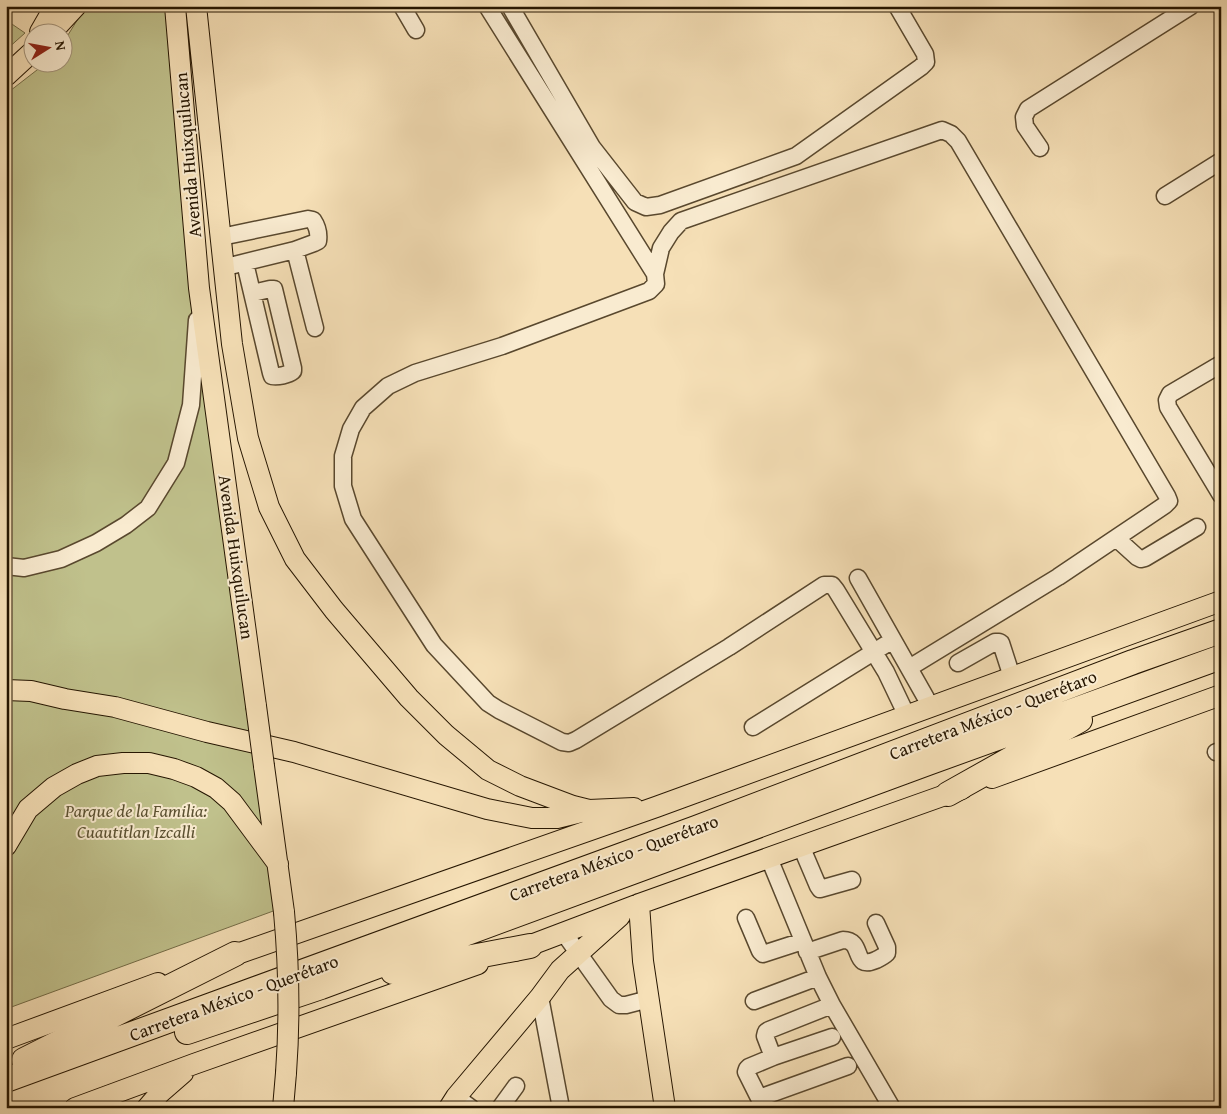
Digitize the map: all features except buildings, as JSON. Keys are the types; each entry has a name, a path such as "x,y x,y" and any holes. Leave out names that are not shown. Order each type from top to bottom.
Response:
{"highway":[{"name":"Carretera México - Querétaro","path":"6,1080 696,828 1133,662 1221,631"},
{"name":"Carretera México - Querétaro","path":"6,1095 320,987 1221,657"},
{"path":"948,794 1144,685"},
{"path":"320,987 530,946"},
{"path":"6,1069 235,954"}],"main road":[{"path":"46,22 55,6"},
{"path":"61,22 76,6"},
{"name":"Avenida Huixquilucan","path":"175,6 199,288 278,864 288,951 288,1046 283,1108"},
{"path":"196,6 232,344 248,438 269,507 295,559 334,610 409,698 446,735 488,770 520,786 589,810"},
{"path":"6,76 22,60"},
{"path":"216,409 227,290"},
{"path":"6,1039 235,954 656,807 1221,601"},
{"path":"6,690 31,691 115,707 206,732 294,752 487,809 532,818 557,818 589,810 656,807"},
{"path":"75,1108 194,1064 530,946 634,906 1221,695"},
{"path":"6,846 28,809 54,787 97,766 123,763 149,764 174,769 196,777 216,788 232,802 278,864"},
{"path":"458,1104 560,970 634,906"},
{"path":"634,906 665,1108"},
{"path":"147,1108 160,1093 194,1064"}],"street":[{"path":"402,6 416,30"},
{"path":"488,6 655,274"},
{"path":"510,6 592,147 635,202 646,207 660,205 796,156 921,67 926,62 925,54 897,6"},
{"path":"1040,148 1025,126 1024,117 1028,109 1190,6"},
{"path":"907,716 874,651 832,585 824,585 729,647 569,743 562,742 499,710 488,703 434,645 353,519 343,486 343,456 350,429 363,408 388,386 414,373 502,346 649,291 656,284 655,274 661,248 681,220 942,130 951,134 963,150 1169,501 1058,577 909,668"},
{"path":"1165,196 1221,161"},
{"path":"221,237 308,219 313,220 318,236 318,241 296,250 224,268"},
{"path":"296,250 315,328"},
{"path":"244,263 253,293 272,376 290,374 293,368 274,290 270,288 253,293"},
{"path":"6,566 24,568 61,559 96,543 126,525 148,508 176,463 191,405 199,288"},
{"path":"1221,364 1170,394 1167,400 1168,407 1221,495"},
{"path":"1116,538 1136,557 1141,559 1146,558 1197,527"},
{"path":"858,578 931,707"},
{"path":"753,727 893,640"},
{"path":"958,663 995,642 999,642 1001,643 1012,677"},
{"path":"801,846 820,889 852,880"},
{"path":"769,858 818,977 832,1005 892,1108"},
{"path":"746,918 763,954 849,940 853,942 860,958 864,962 869,963 887,953 887,947 876,923"},
{"path":"564,933 611,999 619,1005 649,999"},
{"path":"754,1001 818,977"},
{"path":"540,997 560,1108"},
{"path":"774,1057 765,1036 766,1032 832,1005"},
{"path":"832,1036 749,1066 746,1072 762,1103 848,1066"},
{"path":"500,1108 516,1086"}],"green space":[{"name":"Parque de la Familia: Cuautitlan Izcalli","path":"86,6 176,6 276,910 6,1009 6,94 34,72 72,72 72,29"},
{"path":"6,20 22,31 22,36 6,50"}]}
